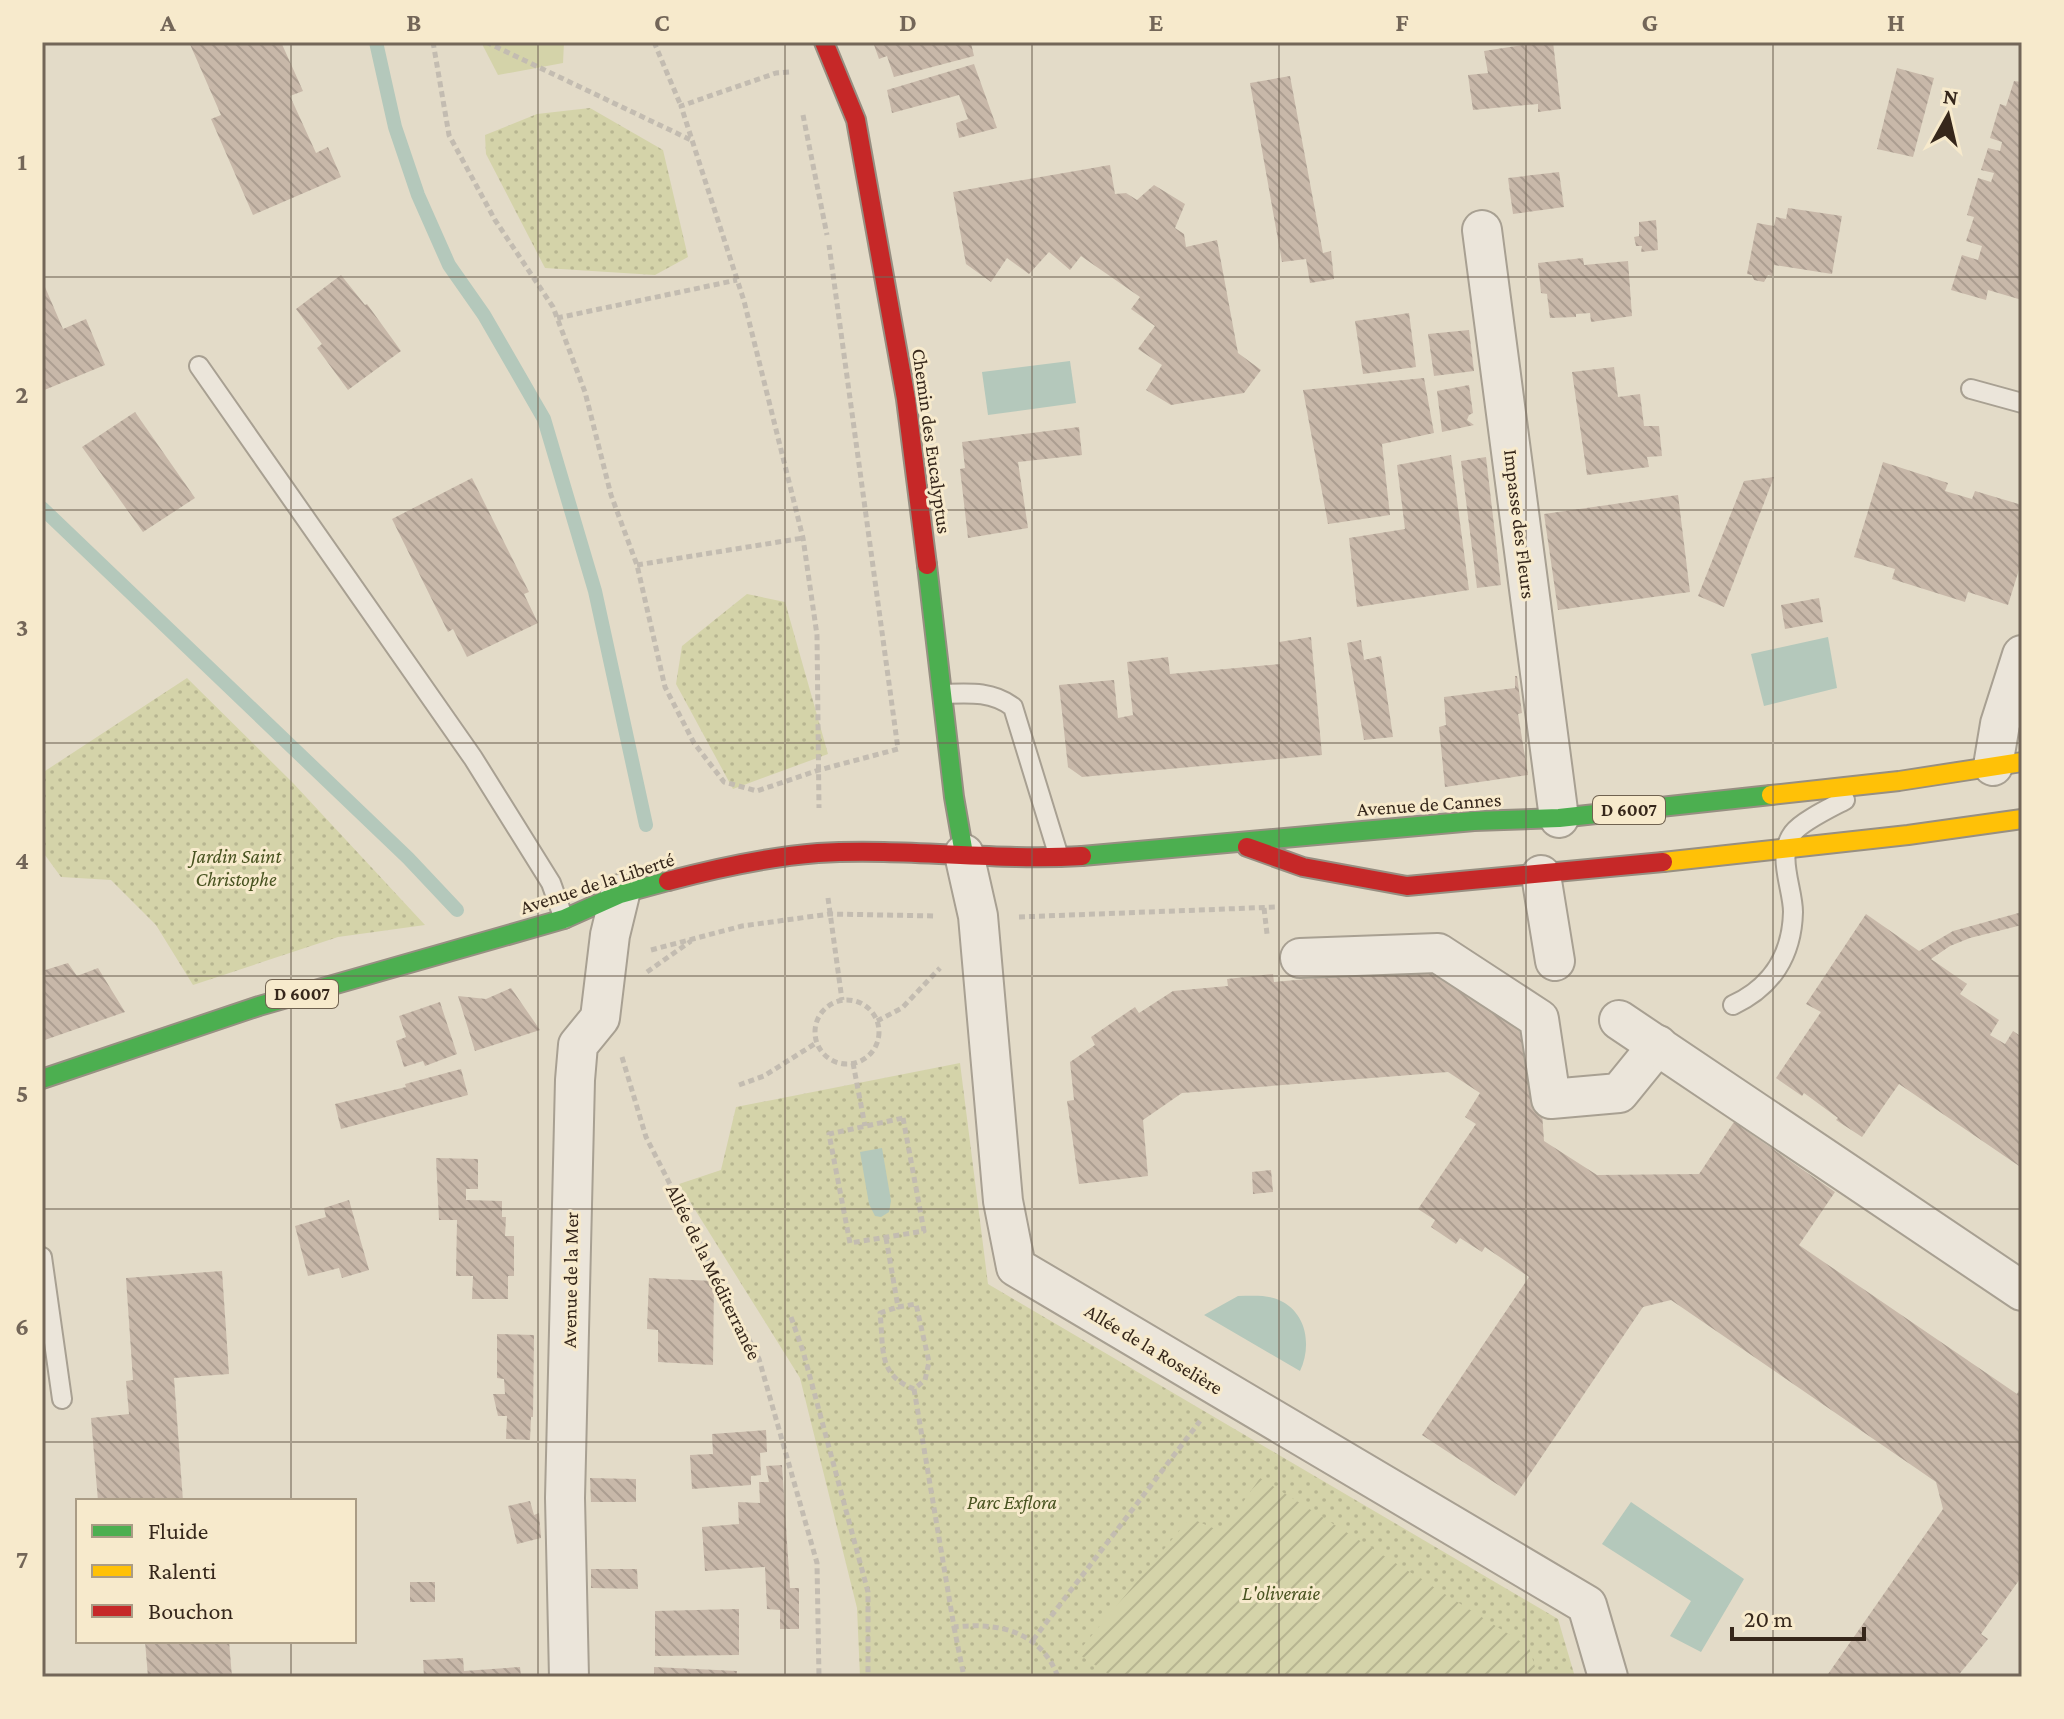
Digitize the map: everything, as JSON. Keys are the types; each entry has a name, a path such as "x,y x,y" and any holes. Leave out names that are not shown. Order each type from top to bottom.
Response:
{"main road":[{"name":"Chemin des Eucalyptus","path":"824,42 856,120 906,399 954,797 964,854"},
{"name":"Avenue de Cannes","path":"1233,842 1474,821 1559,818 1878,783 2008,764"},
{"name":"D 6007","path":"1233,842 1303,867 1407,886 1541,875 1908,835 2022,819"},
{"name":"Avenue de la Liberté","path":"42,1079 259,1006 564,919 620,894 727,865 822,853 964,854 1024,859 1233,842"}],"street":[{"name":"Impasse des Fleurs","path":"1482,230 1559,818"},
{"path":"2008,764 2022,655"},
{"name":"Allée de la Roselière","path":"964,854 978,916 1003,1201 1016,1267 1587,1605 1608,1677"},
{"path":"1541,875 1555,961"},
{"name":"Avenue de la Mer","path":"569,1677 565,1498 589,1032 620,894"},
{"path":"1300,958 1438,953 1539,1019 1551,1099 1619,1093 1658,1045"},
{"path":"1619,1020 2022,1291"}],"lane":[{"path":"199,366 473,758 551,883 564,919"},
{"path":"1971,389 2022,403"},
{"path":"943,694 976,693 1001,697 1013,707 1059,857"},
{"name":"Avenue de Cannes","path":"1788,847 1793,833 1827,809 1878,783"},
{"path":"1733,1005 1752,996 1785,959 1793,912 1786,867 1788,847"},
{"path":"42,1257 62,1399"}],"path":[{"path":"433,42 449,135 495,220 553,307 585,392 611,495 637,565 665,687 694,743 724,782 757,791 819,770 898,749 829,243 800,103"},
{"path":"486,42 691,141"},
{"path":"654,42 681,106 737,280 803,538 817,635 819,817"},
{"path":"681,106 776,73 793,71"},
{"path":"557,318 737,280"},
{"path":"637,565 803,538"},
{"path":"694,938 742,926 830,914 1021,917 1290,905"},
{"path":"830,914 842,1000"},
{"path":"877,1021 902,1008 955,951 978,916"},
{"path":"842,1000 856,1000 868,1007 877,1021 879,1037 870,1054 853,1063 838,1063 825,1056 816,1043 816,1024 825,1008 842,1000"},
{"name":"Allée de la Méditerranée","path":"589,1032 626,1064 646,1137 759,1359 817,1563 819,1677"},
{"path":"739,1085 764,1076 816,1043"},
{"path":"853,1063 865,1126"},
{"path":"903,1118 924,1231 850,1243 829,1134 865,1126 903,1118"},
{"path":"886,1238 898,1307"},
{"path":"916,1304 929,1362 925,1380 914,1389 899,1384 887,1371 880,1313 916,1304"},
{"path":"791,1317 868,1592 868,1677"},
{"path":"914,1389 964,1677"},
{"path":"1033,1640 1223,1390"},
{"path":"954,1627 978,1624 1008,1628 1033,1640 1053,1663 1058,1677"}],"green space":[{"path":"481,42 564,42 563,63 498,75"},
{"path":"590,108 663,150 688,257 655,275 545,268 486,154 485,135 537,114"},
{"path":"747,594 785,602 828,754 733,789 676,684 682,646"},
{"name":"Jardin Saint Christophe","path":"187,678 293,783 425,925 338,937 193,985 156,925 111,880 61,877 42,851 42,773"},
{"name":"Parc Exflora","path":"960,1063 988,1284 1558,1619 1575,1677 860,1677 857,1608 800,1378 679,1184 721,1170 736,1107"},
{"name":"L'oliveraie","path":"1260,1478 1529,1647 1538,1677 1113,1677 1077,1653 1190,1518 1222,1532"}],"shaded area":[{"path":"1070,361 1076,403 988,415 982,372"},
{"path":"1828,637 1837,688 1764,706 1751,654"},
{"path":"882,1148 891,1201 889,1212 881,1217 875,1216 869,1204 860,1152"},
{"path":"1238,1296 1278,1299 1298,1315 1306,1343 1300,1371 1204,1315"},
{"path":"1631,1502 1744,1579 1701,1652 1670,1636 1691,1601 1602,1544"}],"building":[{"path":"189,42 281,42 303,91 290,96 316,153 328,147 341,177 253,215 211,119 221,115"},
{"path":"873,42 968,42 974,56 894,77 887,56 879,59"},
{"path":"1553,42 1561,109 1538,112 1538,104 1473,110 1468,75 1488,73 1484,51"},
{"path":"974,64 997,128 959,138 956,123 968,119 959,95 892,113 887,90"},
{"path":"1897,68 1934,78 1913,157 1877,149"},
{"path":"1290,76 1323,253 1331,251 1334,279 1310,283 1306,259 1282,262 1250,83"},
{"path":"2014,81 2022,82 2022,300 1988,290 1986,300 1951,290 1962,255 1978,260 1982,246 1966,241 1974,217 1967,215 1978,178 1991,182 1994,173 1981,170 1988,148 2000,151 2002,142 1990,138 2000,104 2006,106"},
{"path":"1110,165 1115,194 1126,193 1137,200 1154,185 1185,204 1175,228 1184,234 1186,247 1217,240 1238,353 1261,370 1244,393 1171,405 1146,390 1162,365 1138,349 1155,326 1131,309 1140,297 1081,256 1070,270 1049,252 1029,274 1007,258 991,282 966,264 953,192"},
{"path":"1559,172 1564,207 1513,214 1508,178"},
{"path":"1788,208 1842,216 1832,274 1774,265 1772,276 1768,275 1764,282 1754,280 1752,275 1747,274 1757,223 1774,226 1776,217 1786,219"},
{"path":"1656,220 1658,250 1641,252 1642,246 1636,246 1634,237 1639,236 1639,222"},
{"path":"1583,258 1584,265 1628,261 1632,316 1591,322 1590,313 1550,318 1547,294 1541,293 1538,263"},
{"path":"341,275 367,304 401,351 348,390 317,348 322,344 296,309"},
{"path":"42,280 63,329 86,319 105,365 42,391"},
{"path":"1409,313 1416,367 1363,374 1355,321"},
{"path":"1469,330 1474,371 1434,376 1428,334"},
{"path":"1614,367 1618,397 1640,394 1644,426 1659,426 1662,456 1647,457 1649,467 1587,475 1572,372"},
{"path":"1424,378 1434,433 1382,444 1390,515 1328,524 1303,390"},
{"path":"1469,385 1473,413 1467,420 1474,425 1442,432 1437,391"},
{"path":"135,412 195,498 143,532 82,447"},
{"path":"1079,427 1082,455 1018,462 1028,528 968,538 960,469 965,468 962,442"},
{"path":"1451,455 1469,590 1357,607 1349,538 1405,529 1397,465"},
{"path":"1486,457 1501,585 1477,588 1461,461"},
{"path":"1883,462 1948,483 1945,491 1972,499 1975,491 2022,505 2022,560 2008,605 1968,592 1965,602 1892,579 1895,569 1854,557"},
{"path":"1774,477 1724,607 1698,596 1744,481"},
{"path":"472,478 529,592 524,594 538,623 467,657 453,629 448,632 392,519"},
{"path":"1678,495 1690,592 1558,610 1544,514"},
{"path":"1819,598 1823,622 1785,629 1781,605"},
{"path":"1311,637 1322,755 1082,777 1068,767 1059,685 1114,680 1118,718 1133,715 1127,662 1168,657 1170,674 1280,664 1279,642"},
{"path":"1361,640 1364,660 1381,656 1393,737 1364,740 1347,643"},
{"path":"1515,676 1528,775 1445,787 1439,727 1446,725 1444,697 1515,688"},
{"path":"2022,912 2022,925 1970,938 1950,946 1931,959 1967,984 1960,994 1999,1020 1990,1035 2005,1044 2013,1031 2022,1037 2022,1168 1899,1084 1862,1137 1804,1093 1802,1096 1776,1078 1821,1012 1806,1004 1866,914 1919,951 1953,931"},
{"path":"68,963 77,976 98,968 125,1012 42,1041 42,971"},
{"path":"1443,967 1529,1030 1538,1054 1544,1141 1597,1175 1699,1174 1734,1122 1835,1192 1799,1245 2017,1394 2022,1385 2022,1576 1981,1634 1988,1639 1957,1677 1826,1677 1943,1509 1936,1482 1671,1300 1643,1307 1515,1496 1422,1435 1529,1277 1485,1247 1482,1252 1460,1238 1456,1244 1431,1227 1435,1220 1418,1209 1476,1124 1465,1117 1480,1093 1448,1072 1182,1093 1143,1120 1148,1176 1079,1184 1067,1101 1074,1100 1070,1062 1095,1045 1091,1037 1135,1007 1139,1013 1173,991 1228,986 1227,979 1273,974 1274,982 1339,976 1339,969"},
{"path":"511,988 540,1030 475,1051 458,996 486,999"},
{"path":"440,1002 457,1054 425,1066 423,1061 404,1067 396,1041 406,1037 399,1016"},
{"path":"461,1069 468,1095 341,1129 335,1104 406,1087 405,1084"},
{"path":"436,1158 478,1159 478,1189 466,1189 466,1200 502,1201 502,1217 506,1217 505,1236 514,1236 514,1276 508,1276 508,1299 472,1299 473,1276 456,1276 457,1220 439,1220"},
{"path":"1271,1170 1273,1192 1253,1194 1252,1172"},
{"path":"349,1200 369,1270 342,1278 339,1268 308,1276 295,1226 326,1217 324,1208"},
{"path":"222,1271 229,1374 174,1378 183,1499 98,1499 91,1418 129,1414 126,1381 133,1380 126,1278"},
{"path":"649,1278 714,1281 713,1365 658,1362 658,1330 647,1329"},
{"path":"497,1334 534,1335 530,1440 506,1439 507,1416 498,1416 493,1394 505,1394 504,1379 497,1378"},
{"path":"766,1430 767,1452 760,1453 761,1475 751,1476 751,1485 692,1489 690,1455 713,1454 712,1434"},
{"path":"782,1465 790,1588 799,1588 799,1629 780,1629 780,1610 767,1609 765,1567 705,1571 702,1527 739,1524 738,1502 760,1503 759,1482 769,1482 766,1466"},
{"path":"590,1478 636,1479 636,1502 591,1502"},
{"path":"530,1501 534,1515 539,1513 541,1538 517,1544 508,1506"},
{"path":"591,1569 637,1569 638,1589 591,1588"},
{"path":"410,1582 435,1582 435,1602 410,1602"},
{"path":"739,1609 739,1655 655,1656 655,1611"},
{"path":"145,1643 229,1643 232,1677 148,1677"},
{"path":"463,1658 464,1671 520,1667 521,1677 424,1677 423,1660"},
{"path":"654,1667 737,1671 736,1677 654,1677"}],"waterway":[{"path":"376,42 395,127 418,195 449,265 484,315 544,419 595,591 646,825"},
{"path":"42,508 408,858 457,910"}],"traffic: fast":[{"path":"927,565 954,797 964,854"},
{"path":"1082,856 1474,821 1559,818 1771,795"},
{"path":"42,1079 259,1006 564,919 620,894 668,881"}],"traffic: slow":[{"path":"1771,795 1899,781 2022,762"},
{"path":"1663,862 2022,819"}],"traffic: jam":[{"path":"824,42 856,120 906,399 927,565"},
{"path":"1247,847 1303,867 1407,886 1663,862"},
{"path":"668,881 742,864 818,853 1082,856"}]}
